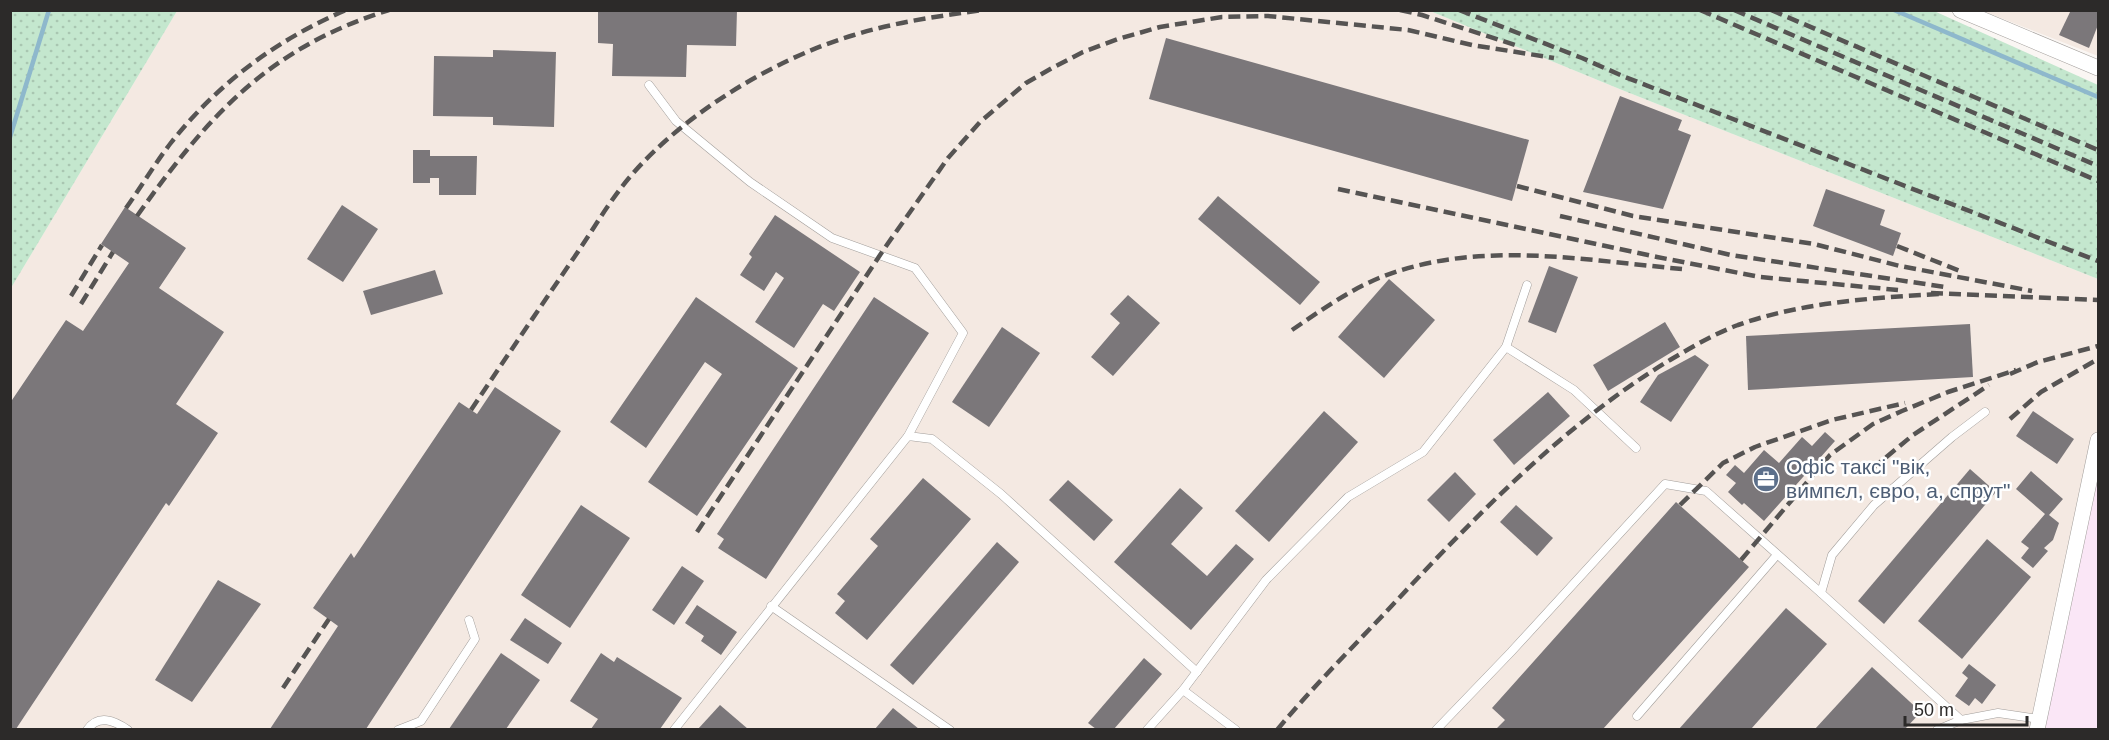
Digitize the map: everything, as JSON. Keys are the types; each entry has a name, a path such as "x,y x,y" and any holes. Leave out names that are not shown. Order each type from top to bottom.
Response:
{"street":[{"path":"1960,10 2098,68"},
{"path":"2038,724 2098,440"}],"lane":[{"path":"649,85 676,121 750,183 832,238 915,268 963,333 908,436 674,729"},
{"path":"1147,729 1183,690 1266,580 1348,497 1423,452 1506,347 1527,285"},
{"path":"1506,347 1574,390 1636,448"},
{"path":"1821,593 1832,555 1874,505 1952,436 1985,412"},
{"path":"908,436 932,439 1001,494 1197,672"},
{"path":"1436,729 1511,652 1665,484 1706,492 1962,720"},
{"path":"1637,716 1776,556"},
{"path":"771,606 950,729"},
{"path":"398,729 421,721 469,649 475,639 469,620"},
{"path":"1183,690 1236,729"},
{"path":"1937,729 1962,720 1998,713 2038,724"},
{"path":"87,729 97,721 105,719 113,720 128,729"}],"shaded area":[{"path":"177,11 1430,11 1622,90 2098,279 2098,440 2037,729 11,730 11,288"},
{"path":"1983,11 2098,11 2098,56 2011,22"},
{"path":"2098,440 2098,729 2037,730"}],"green space":[{"path":"10,11 177,11 11,288"},
{"path":"1430,11 1934,11 2098,85 2098,279 1622,90"}],"building":[{"path":"598,10 737,10 736,46 687,45 686,77 612,76 613,44 598,43"},
{"path":"2071,10 2098,10 2098,25 2089,48 2059,35"},
{"path":"1166,38 1529,140 1512,201 1149,99"},
{"path":"493,50 556,52 554,127 493,125 493,117 433,116 434,56 493,57"},
{"path":"1620,96 1682,120 1678,130 1691,135 1663,209 1583,192"},
{"path":"413,150 430,150 430,156 477,156 476,195 439,195 439,178 430,178 430,183 413,183"},
{"path":"1826,189 1885,210 1880,225 1901,233 1893,256 1813,226"},
{"path":"1218,196 1320,282 1300,305 1198,219"},
{"path":"342,205 378,229 343,282 307,259"},
{"path":"125,207 186,248 159,288 224,332 176,404 218,433 169,506 166,503 16,729 10,729 10,403 66,320 83,331 129,263 101,244"},
{"path":"775,215 860,272 834,311 823,304 794,348 755,322 784,278 776,272 764,291 740,275 752,257 749,254"},
{"path":"1549,266 1578,277 1556,333 1528,322"},
{"path":"435,270 443,294 371,315 363,291"},
{"path":"1389,279 1435,320 1384,378 1338,337"},
{"path":"1128,295 1160,323 1113,376 1091,357 1120,323 1110,314"},
{"path":"696,297 798,368 697,516 648,482 722,374 705,362 646,448 610,422"},
{"path":"874,297 929,333 766,579 718,548 724,539 717,534"},
{"path":"1665,322 1680,347 1608,391 1593,365"},
{"path":"1970,324 1973,377 1748,390 1746,336"},
{"path":"1002,327 1040,353 989,427 952,402"},
{"path":"1695,355 1709,365 1671,422 1640,402 1658,375"},
{"path":"495,387 561,431 366,729 270,729 338,626 313,608 351,553 354,558 459,402 477,414"},
{"path":"1548,392 1570,416 1514,465 1493,440"},
{"path":"1324,411 1358,442 1269,542 1235,511"},
{"path":"2033,411 2074,439 2057,464 2016,436"},
{"name":"Офіс таксі \"вік, вимпєл, євро, а, спрут\"","path":"1825,432 1835,441 1764,521 1728,492 1736,483 1726,475 1735,465 1744,473 1764,450 1779,463 1802,437 1812,446"},
{"path":"1970,469 1996,492 1884,624 1858,601"},
{"path":"2031,471 2063,499 2049,515 2059,523 2053,540 2044,548 2048,551 2033,568 2021,558 2029,548 2021,542 2045,514 2016,489"},
{"path":"1455,472 1476,494 1449,522 1427,500"},
{"path":"923,478 971,519 867,640 835,613 845,601 837,594 878,546 870,539"},
{"path":"1068,480 1113,520 1094,541 1049,500"},
{"path":"1180,488 1203,508 1171,544 1207,576 1236,544 1254,559 1191,630 1114,562"},
{"path":"1676,502 1749,567 1603,729 1496,729 1505,720 1492,708"},
{"path":"581,505 630,538 570,628 521,595"},
{"path":"1516,505 1553,538 1537,556 1500,522"},
{"path":"1987,539 2031,577 1962,659 1918,621"},
{"path":"997,542 1019,562 913,685 890,665"},
{"path":"682,566 704,581 674,625 652,610"},
{"path":"218,580 261,604 192,702 155,680"},
{"path":"697,605 737,632 721,655 701,641 704,636 685,623"},
{"path":"1786,608 1827,644 1751,729 1679,729"},
{"path":"525,618 562,643 548,664 510,640"},
{"path":"501,653 540,680 506,729 449,729"},
{"path":"601,653 614,662 617,657 682,698 660,729 591,729 598,719 570,701"},
{"path":"1144,658 1162,674 1114,729 1096,729 1088,723"},
{"path":"1969,664 1996,685 1982,704 1975,698 1969,706 1955,696 1968,678 1962,673"},
{"path":"1872,667 1921,712 1905,729 1815,729"},
{"path":"720,705 748,729 698,729"},
{"path":"893,708 919,729 875,729"}],"waterway":[{"path":"10,137 49,10"},
{"path":"1894,10 2098,97"}],"railway":[{"path":"126,208 170,144 207,102 228,83 296,35 346,10"},
{"path":"137,216 189,147 244,90 309,44 346,26 389,10"},
{"path":"471,410 621,188 643,163 696,116 758,76 790,59 823,46 886,26 983,10"},
{"path":"1400,10 1515,45"},
{"path":"1459,10 2098,261"},
{"path":"1700,10 2098,181"},
{"path":"1734,10 2098,166"},
{"path":"1771,10 2098,150"},
{"path":"697,532 884,249 948,158 980,122 1026,83 1052,68 1083,52 1160,27 1222,17 1268,16 1408,30 1472,45 1554,58"},
{"path":"1517,186 1633,216 1814,244 1900,266 2032,291"},
{"path":"1338,189 1760,277 1898,290"},
{"path":"1560,216 1731,255 1945,287"},
{"path":"71,296 102,245"},
{"path":"1897,246 1960,271"},
{"path":"81,304 113,252"},
{"path":"1292,330 1345,295 1379,278 1416,266 1453,259 1529,256 1682,269"},
{"path":"1931,293 2098,300"},
{"path":"1277,730 1330,670 1484,510 1555,445 1630,386 1703,341 1738,325 1763,317 1838,302 1939,294"},
{"path":"2010,374 2038,362 2098,346"},
{"path":"2010,419 2041,392 2098,359"},
{"path":"1741,560 1830,455 1873,424 1948,392 2016,370"},
{"path":"1872,469 1913,435 1989,385"},
{"path":"1680,505 1723,463 1755,447 1832,420 1905,403"},
{"path":"283,688 329,619"}],"place":[{"name":"Офіс таксі \"вік, вимпєл, євро, а, спрут\"","path":"1766,479"}]}
